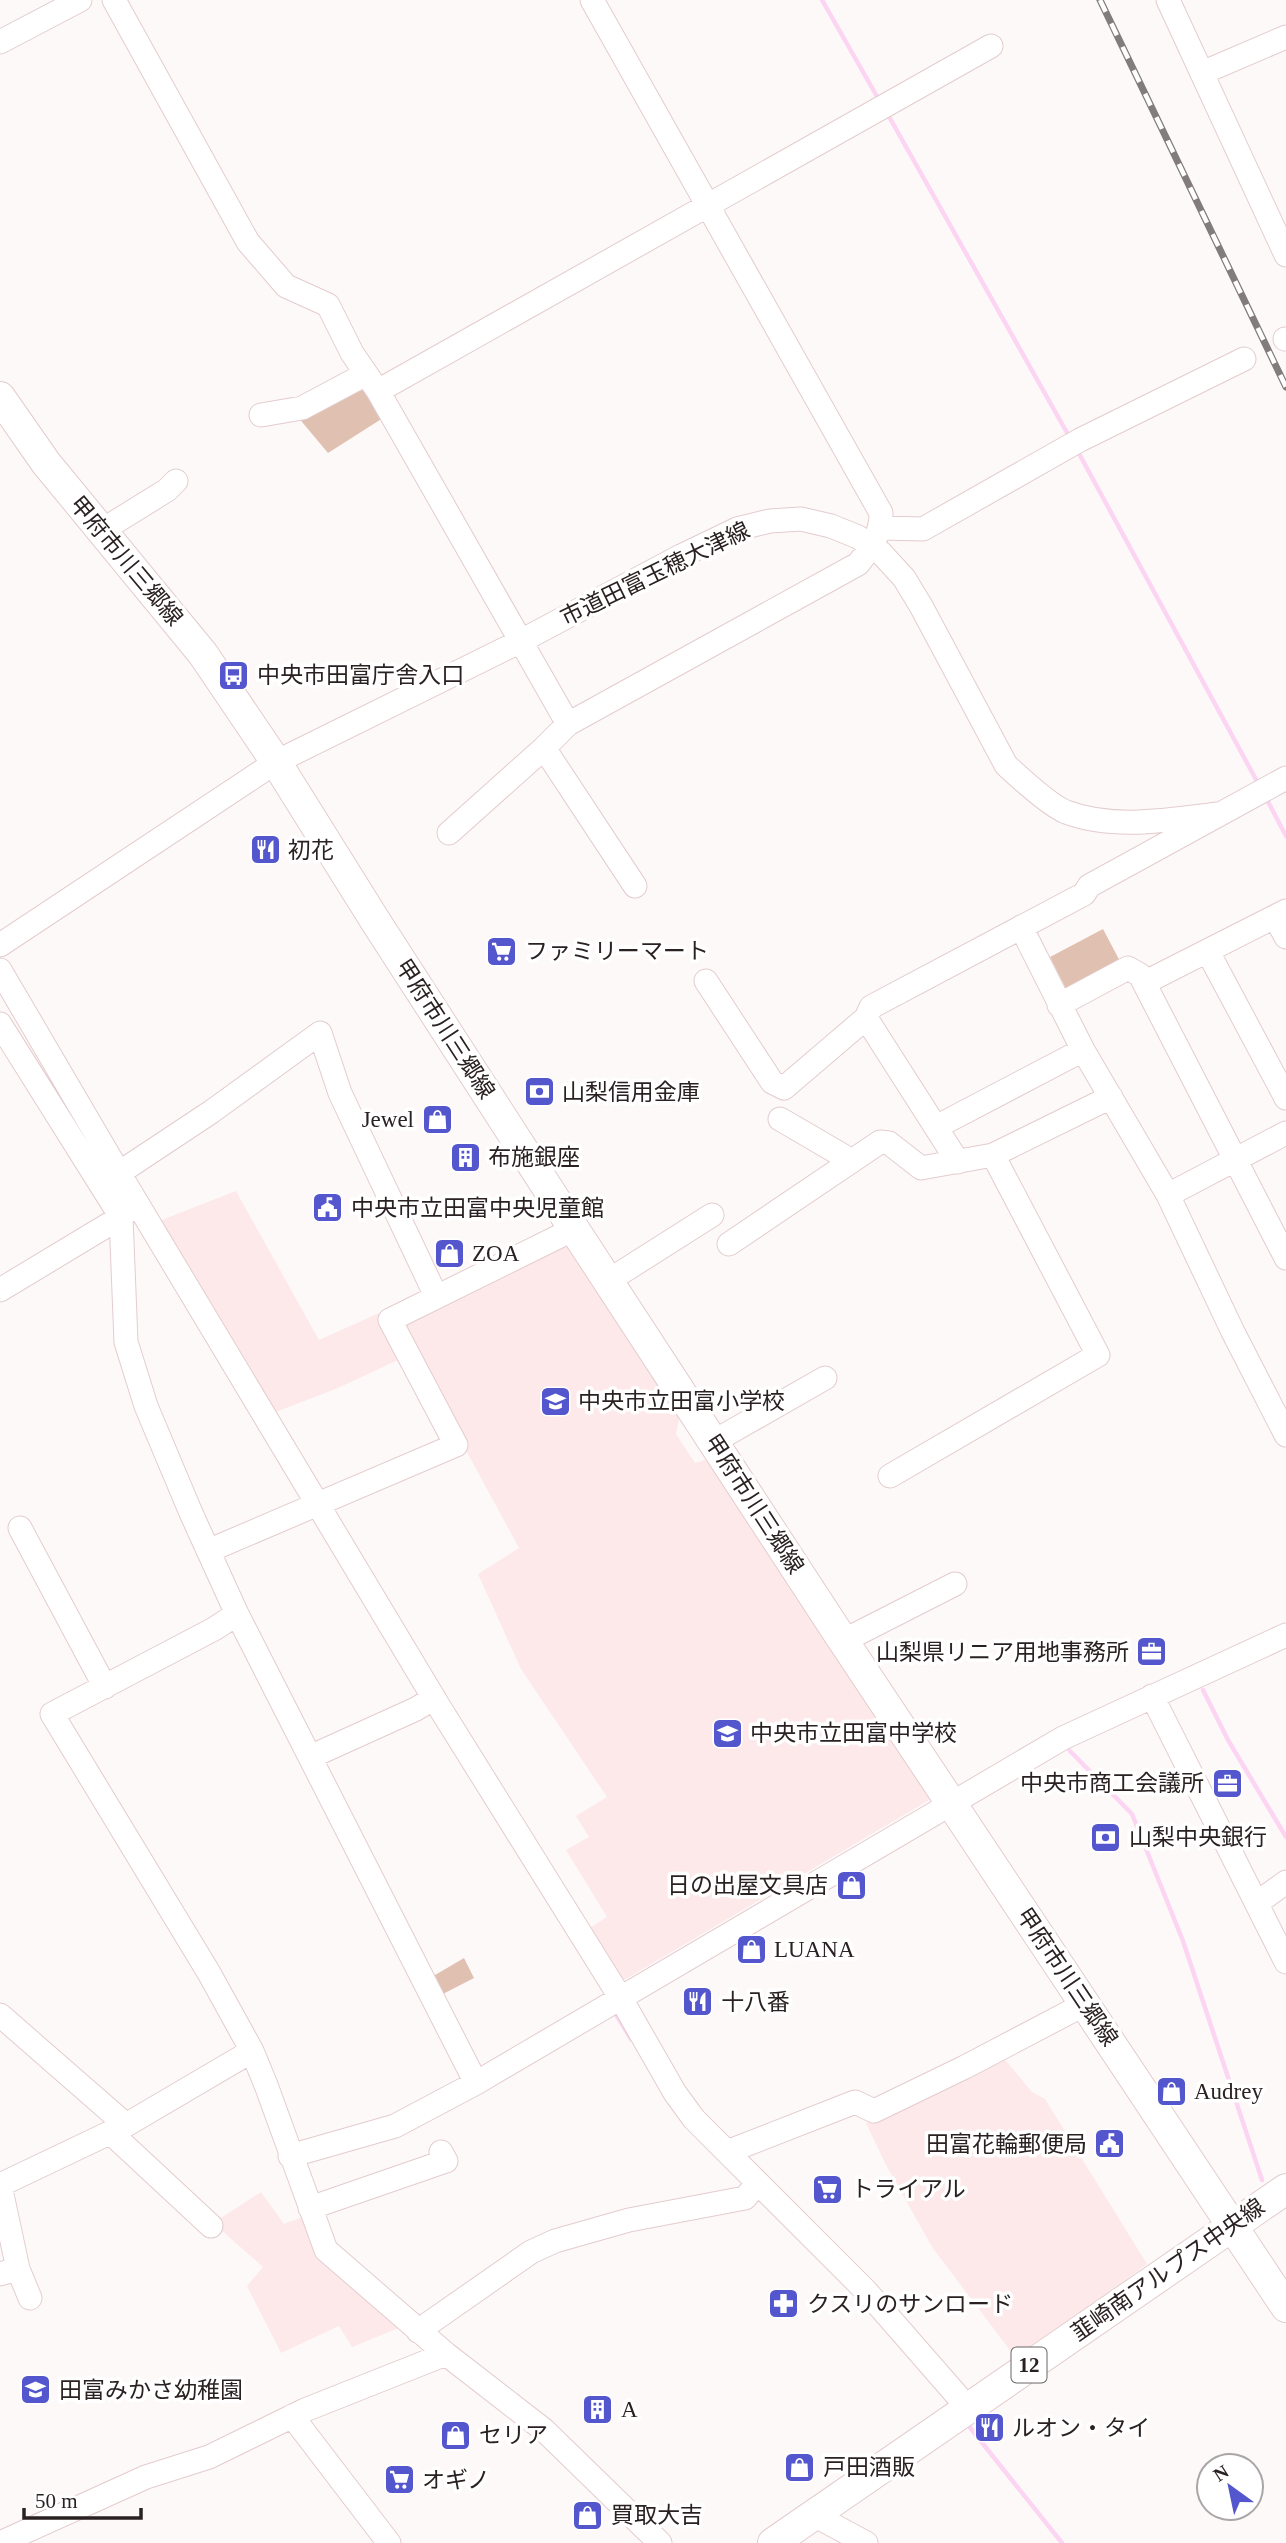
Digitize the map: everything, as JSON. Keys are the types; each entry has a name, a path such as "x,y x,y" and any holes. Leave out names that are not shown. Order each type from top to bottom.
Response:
{"main road":[{"name":"甲府市川三郷線","path":"0,397 30,443 204,654 843,1641 1286,2307"},
{"name":"韮崎南アルプス中央線","path":"773,2543 1286,2189"}],"street":[{"path":"0,42 80,0"},
{"path":"114,0 248,242 286,286 328,305 352,353 372,382 568,724"},
{"path":"449,833 568,724 858,564 876,537 881,513 592,0"},
{"path":"1168,0 1286,255"},
{"path":"1202,73 1286,37"},
{"path":"261,415 302,408 372,382 709,205 991,46"},
{"path":"876,537 923,529 1072,445 1244,359"},
{"path":"102,531 167,490 176,481"},
{"name":"市道田富玉穂大津線","path":"0,945 276,762 521,641 737,529 771,521 801,519 831,526 858,537 876,537 904,579 1006,765 1025,783 1065,811 1110,821 1155,822 1218,814 1268,786"},
{"path":"544,748 635,886"},
{"path":"706,981 772,1082 784,1088 866,1018 871,1007 1084,894 1089,886 1218,814"},
{"path":"1144,983 1208,952 1282,922"},
{"path":"1021,927 1083,1050 1168,1195 1233,1332 1286,1435"},
{"path":"1208,952 1286,1098"},
{"path":"1059,1004 1128,968 1140,975 1286,1258"},
{"path":"0,970 119,1173 130,1209 126,1342 146,1406 208,1551 237,1614 476,2083"},
{"path":"866,1018 958,1161"},
{"path":"0,1024 130,1209 612,2001 675,2093 694,2119 727,2152 754,2188 866,2291 968,2408"},
{"path":"119,1173 212,1112 320,1033 340,1093 436,1296"},
{"path":"936,1127 1083,1050"},
{"path":"729,1244 880,1142 890,1143 921,1168 993,1155 1111,1097"},
{"path":"780,1119 852,1161"},
{"path":"1168,1195 1286,1133"},
{"path":"890,1476 1098,1354 993,1155"},
{"path":"0,1290 130,1209"},
{"path":"608,1281 712,1215"},
{"path":"208,1551 456,1445 390,1320 574,1229"},
{"path":"713,1441 825,1378"},
{"path":"20,1528 105,1687"},
{"path":"843,1641 955,1584"},
{"path":"237,1614 214,1629 52,1714 209,1973 252,2051 326,2250 418,2331 544,2430 660,2543"},
{"path":"290,2156 395,2126 476,2083 1063,1738 1286,1635"},
{"path":"1152,1696 1286,1962"},
{"path":"310,1757 429,1700"},
{"path":"1257,1903 1286,1882"},
{"path":"727,2152 855,2102 874,2111 1085,2004"},
{"path":"0,2015 118,2129 211,2226"},
{"path":"30,2298 9,2271 0,2185 118,2129 252,2051"},
{"path":"310,2208 446,2161 441,2152"},
{"path":"418,2331 531,2252 555,2241 629,2220 745,2199 754,2188"},
{"path":"0,2543 146,2477 209,2457 292,2416 446,2354"},
{"path":"292,2416 389,2543"},
{"path":"814,2515 866,2543"}],"shaded area":[{"path":"364,386 383,418 328,453 297,416"},
{"path":"1103,929 1122,965 1068,993 1050,957"},
{"path":"236,1191 319,1340 379,1313 399,1322 568,1238 680,1414 676,1434 695,1463 711,1458 931,1799 619,1983 586,1930 607,1917 566,1850 589,1837 576,1816 607,1797 521,1669 478,1574 519,1548 413,1353 338,1388 268,1415 154,1223"},
{"path":"464,1958 474,1978 439,1996 430,1978"},
{"path":"1002,2056 1032,2092 1045,2099 1147,2264 1018,2361 932,2247 866,2123"},
{"path":"261,2192 284,2224 305,2216 401,2327 352,2347 339,2326 281,2353 247,2286 263,2267 213,2223"}],"waterway":[{"path":"822,0 879,100"},
{"path":"887,113 1070,438"},
{"path":"1076,448 1259,785"},
{"path":"1265,796 1286,836"},
{"path":"1203,1690 1228,1740 1286,1837"},
{"path":"1070,1751 1132,1814 1183,1941 1262,2180"},
{"path":"614,2011 631,2039"},
{"path":"968,2425 1062,2543"}],"railway":[{"path":"1100,0 1286,387"}],"place":[{"name":"中央市田富庁舎入口","path":"234,675"},
{"name":"初花","path":"265,850"},
{"name":"ファミリーマート","path":"502,951"},
{"name":"山梨信用金庫","path":"539,1092"},
{"name":"Jewel","path":"437,1119"},
{"name":"布施銀座","path":"465,1157"},
{"name":"中央市立田富中央児童館","path":"328,1208"},
{"name":"ZOA","path":"449,1253"},
{"name":"中央市立田富小学校","path":"555,1401"},
{"name":"山梨県リニア用地事務所","path":"1152,1652"},
{"name":"中央市立田富中学校","path":"727,1733"},
{"name":"中央市商工会議所","path":"1227,1783"},
{"name":"山梨中央銀行","path":"1106,1837"},
{"name":"日の出屋文具店","path":"851,1885"},
{"name":"LUANA","path":"751,1949"},
{"name":"十八番","path":"698,2002"},
{"name":"Audrey","path":"1171,2091"},
{"name":"田富花輪郵便局","path":"1110,2144"},
{"name":"トライアル","path":"828,2189"},
{"name":"クスリのサンロード","path":"784,2304"},
{"name":"田富みかさ幼稚園","path":"36,2390"},
{"name":"A","path":"598,2409"},
{"name":"ルオン・タイ","path":"989,2428"},
{"name":"セリア","path":"456,2435"},
{"name":"戸田酒販","path":"800,2467"},
{"name":"オギノ","path":"399,2480"},
{"name":"買取大吉","path":"588,2515"}]}
